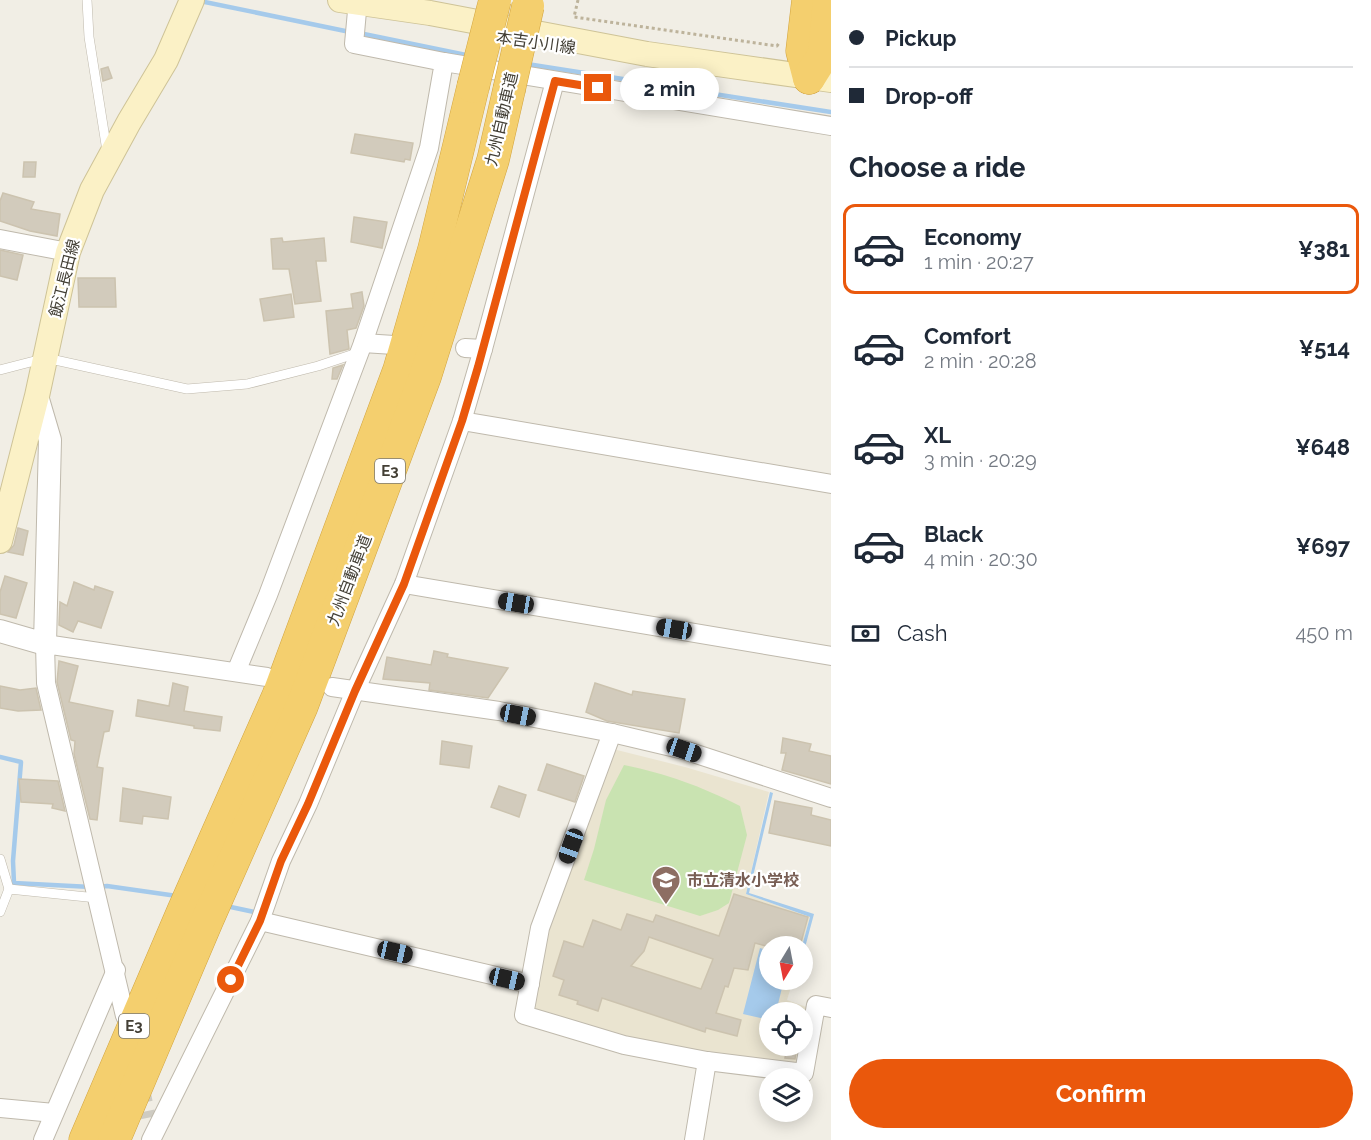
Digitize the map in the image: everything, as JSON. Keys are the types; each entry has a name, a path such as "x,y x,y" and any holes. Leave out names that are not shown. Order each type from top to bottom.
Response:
{"highway":[{"path":"459,77 473,0"},
{"name":"九州自動車道","path":"231,836 278,696 391,391 434,249 459,77 495,0"},
{"path":"808,0 802,51 820,79"},
{"path":"820,79 830,0"},
{"name":"九州自動車道","path":"85,1140 195,916 231,836 302,706 425,377 493,160 528,3"},
{"name":"九州自動車道","path":"114,1140 195,916"}],"main road":[{"name":"飯江長田線","path":"0,541 38,396 68,252 92,190 166,60 192,0"},
{"name":"本吉小川線","path":"351,1 430,13 647,54 820,79"}],"street":[{"path":"351,1 354,44 459,77 555,81 831,126"},
{"path":"663,99 672,57"},
{"path":"236,672 268,595 362,348 429,148 459,77"},
{"path":"151,1139 260,921 281,861 404,584 462,421 474,349 555,81"},
{"path":"0,239 68,252"},
{"path":"362,348 394,345"},
{"path":"38,396 50,440 46,683 116,970 125,1016"},
{"path":"462,421 831,484"},
{"path":"404,584 831,656"},
{"path":"0,631 45,644 267,677"},
{"path":"332,687 499,711 612,733 684,750 831,798"},
{"path":"612,733 540,928 524,1015 624,1045 707,1061 804,1073 816,1005 831,1008"},
{"path":"260,921 530,984"},
{"path":"43,1140 116,970"},
{"path":"694,1140 707,1061"},
{"path":"0,1108 54,1113"},
{"path":"147,1118 151,1139"}],"lane":[{"path":"87,0 89,37 109,159"},
{"path":"0,370 46,358 188,389 247,384 318,366 362,348"},
{"path":"0,859 9,889 0,912"},
{"path":"9,889 97,898"}],"path":[{"path":"578,0 574,17 777,46 782,38"}],"shaded area":[{"name":"市立清水小学校","path":"613,749 769,792 746,894 810,917 805,936 759,936 759,990 790,990 787,1000 792,1002 759,1002 759,1056 801,1056 798,1067 627,1040 535,1012 532,1008 544,931"}],"green space":[{"path":"624,765 684,781 740,806 747,835 729,903 718,910 700,916 584,880 606,800"}],"water":[{"path":"770,792 773,793 749,893 814,914 808,936 805,936 810,917 746,894"},
{"path":"759,952 759,990 782,990 778,1002 759,1002 759,1018 743,1014"}],"building":[{"path":"108,67 112,78 103,81 101,69"},
{"path":"355,134 413,143 410,160 405,159 404,162 351,153"},
{"path":"24,162 36,162 35,177 23,177"},
{"path":"3,193 34,202 31,209 60,214 57,236 30,231 0,221 0,201"},
{"path":"354,217 387,222 382,248 351,242"},
{"path":"282,238 283,242 324,238 326,261 316,261 321,301 295,304 289,269 273,269 271,239"},
{"path":"0,250 23,255 17,280 0,276"},
{"path":"78,278 115,278 116,307 79,307"},
{"path":"362,292 364,306 356,328 347,330 349,349 330,354 326,311 353,308 351,294"},
{"path":"291,294 294,317 264,321 260,299"},
{"path":"343,365 337,379 332,379 333,368"},
{"path":"18,528 28,531 23,555 8,552 14,545"},
{"path":"5,576 27,583 16,618 0,614 0,592"},
{"path":"74,582 94,590 95,586 113,592 101,628 78,621 73,632 59,625 60,602 67,606"},
{"path":"434,651 448,654 447,657 508,668 488,698 429,690 430,683 383,679 387,657 431,665"},
{"path":"59,661 78,666 69,702 113,711 109,731 104,732 97,767 103,768 97,820 90,819 74,754 75,741 71,740 57,682"},
{"path":"173,683 188,687 184,711 222,717 220,731 136,716 138,700 169,706"},
{"path":"595,683 632,695 633,691 685,699 679,733 607,721 586,712"},
{"path":"0,686 20,690 36,688 41,710 18,711 0,708"},
{"path":"783,738 811,744 809,751 831,756 831,784 782,770 786,753 781,753"},
{"path":"442,741 472,746 469,768 440,764"},
{"path":"547,764 584,776 575,802 538,790"},
{"path":"19,779 58,781 65,811 52,808 53,804 21,802"},
{"path":"499,786 526,795 519,817 491,807"},
{"path":"123,788 171,797 168,819 143,816 142,824 120,821"},
{"path":"775,801 812,808 811,815 831,820 831,846 769,833"},
{"path":"734,894 808,917 803,936 759,936 759,944 755,943 748,970 734,968 716,1013 741,1020 737,1036 706,1028 705,1032 602,998 598,1011 559,995 564,980 553,976 564,941 583,947 593,920 621,930 627,914 653,922 656,915 719,936","holes":["649,937 713,959 701,989 631,966 644,951"]},
{"path":"785,1056 795,1056 795,1059 785,1058"}],"waterway":[{"path":"200,1 350,32"},
{"path":"359,33 471,56"},
{"path":"527,64 661,85"},
{"path":"669,87 831,112"},
{"path":"0,757 21,762 13,861 14,883 91,887"},
{"path":"99,887 107,886 177,896"},
{"path":"226,906 259,913"}],"tunnel":[{"path":"140,1085 147,1118"}],"place":[{"name":"市立清水小学校","path":"666,906"}],"route":[{"path":"231,980 260,921 281,861 404,584 462,421 555,81 598,88"}]}
